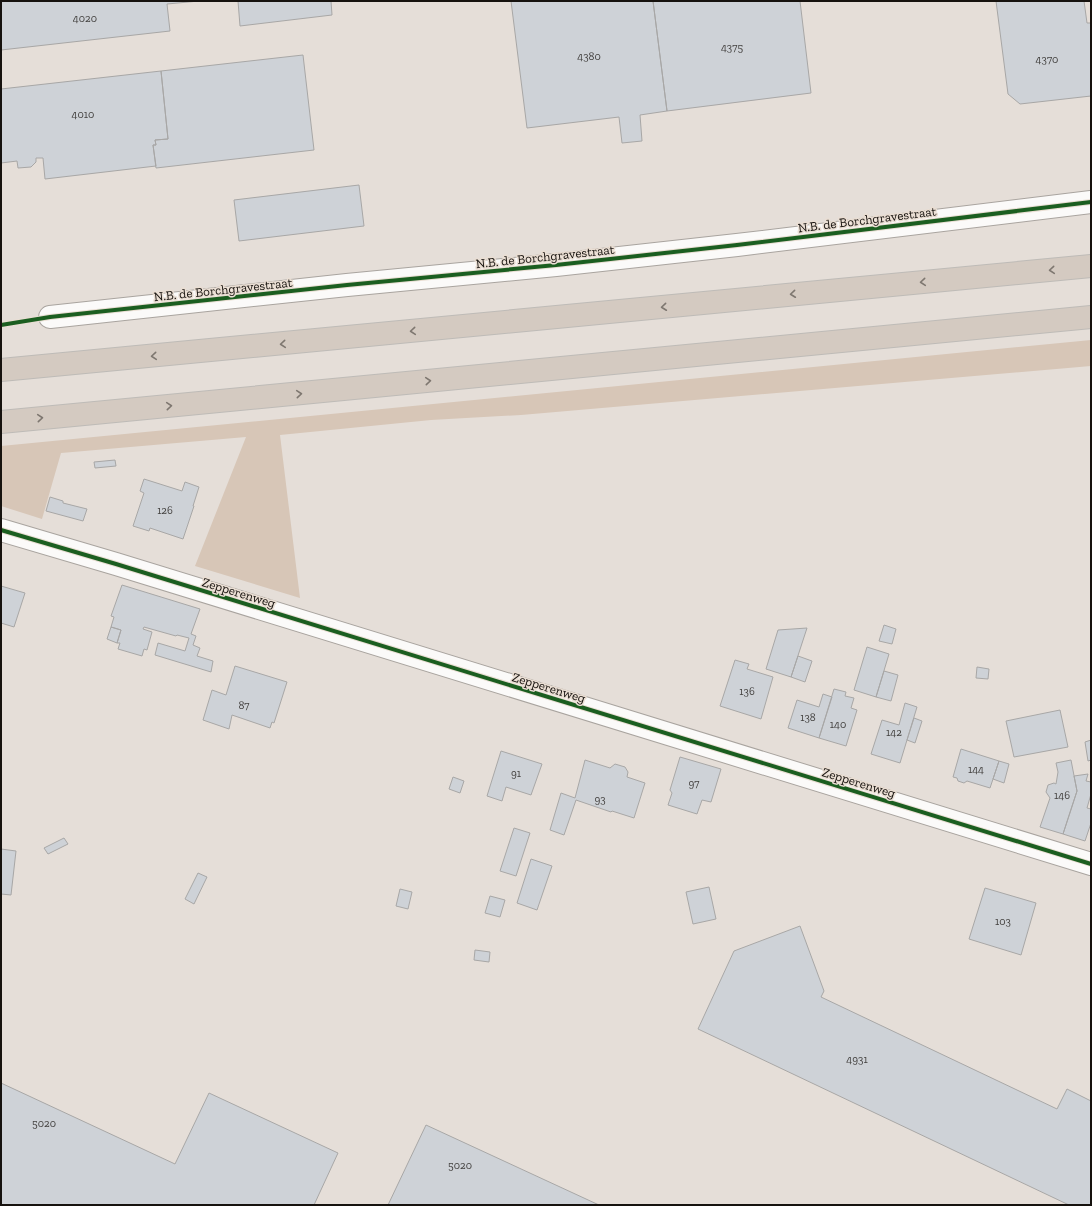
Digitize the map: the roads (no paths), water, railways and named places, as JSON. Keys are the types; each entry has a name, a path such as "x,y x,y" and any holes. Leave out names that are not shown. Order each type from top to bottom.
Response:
{"highway":[{"path":"1,370 1091,266"},
{"path":"1,422 1091,317"}],"street":[{"name":"N.B. de Borchgravestraat","path":"50,317 347,285 556,265 745,244 1091,202"},
{"name":"Zepperenweg","path":"1,530 130,568 1091,864"}]}
